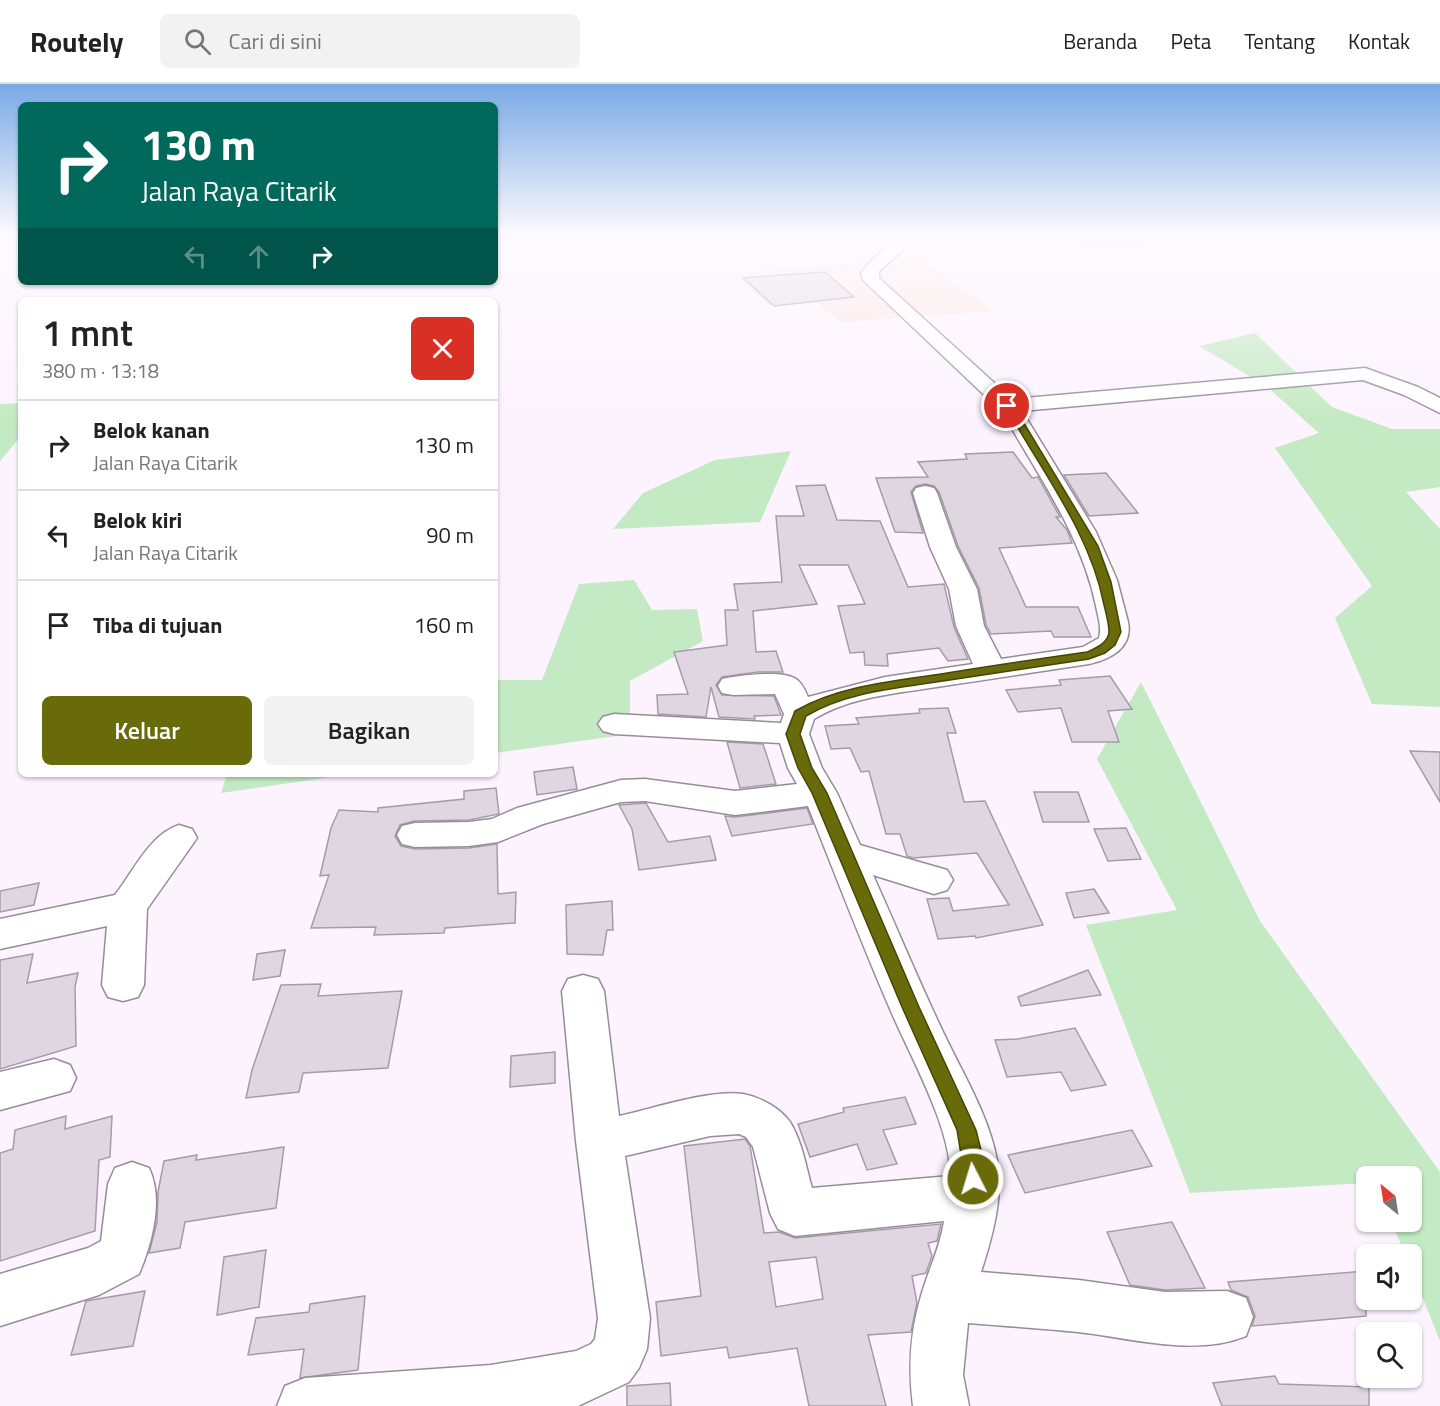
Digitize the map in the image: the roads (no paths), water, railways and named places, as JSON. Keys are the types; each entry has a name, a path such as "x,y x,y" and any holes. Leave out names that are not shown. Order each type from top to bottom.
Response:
{"street":[{"path":"615,724 796,724 815,705 885,686 1089,655 1101,651 1110,643 1115,632 1105,582 1092,546 1018,420 1007,406 891,299"},
{"path":"1007,406 1357,374 1374,376 1411,391 1440,407"},
{"path":"1411,391 1440,384"},
{"path":"925,493 943,547 963,590 970,626 991,670"},
{"path":"733,686 783,684 789,689 805,768 819,793 910,1007 966,1130 974,1162 973,1196 966,1240 947,1295 938,1338 936,1375 941,1406"},
{"path":"415,835 469,834 498,830 530,816 621,791 645,790 735,803 819,793"},
{"path":"123,984 128,907 169,848 179,838"},
{"path":"846,854 934,880"},
{"path":"0,934 128,907"},
{"path":"305,1406 491,1393 581,1378 610,1363 620,1349 624,1318 599,1141 583,991"},
{"path":"0,1091 54,1078"},
{"path":"599,1141 710,1116 743,1114 762,1123 774,1138 795,1213 973,1196"},
{"path":"0,1300 99,1270 121,1257 128,1238 132,1184"},
{"path":"947,1295 1079,1306 1165,1318 1227,1317"}]}
